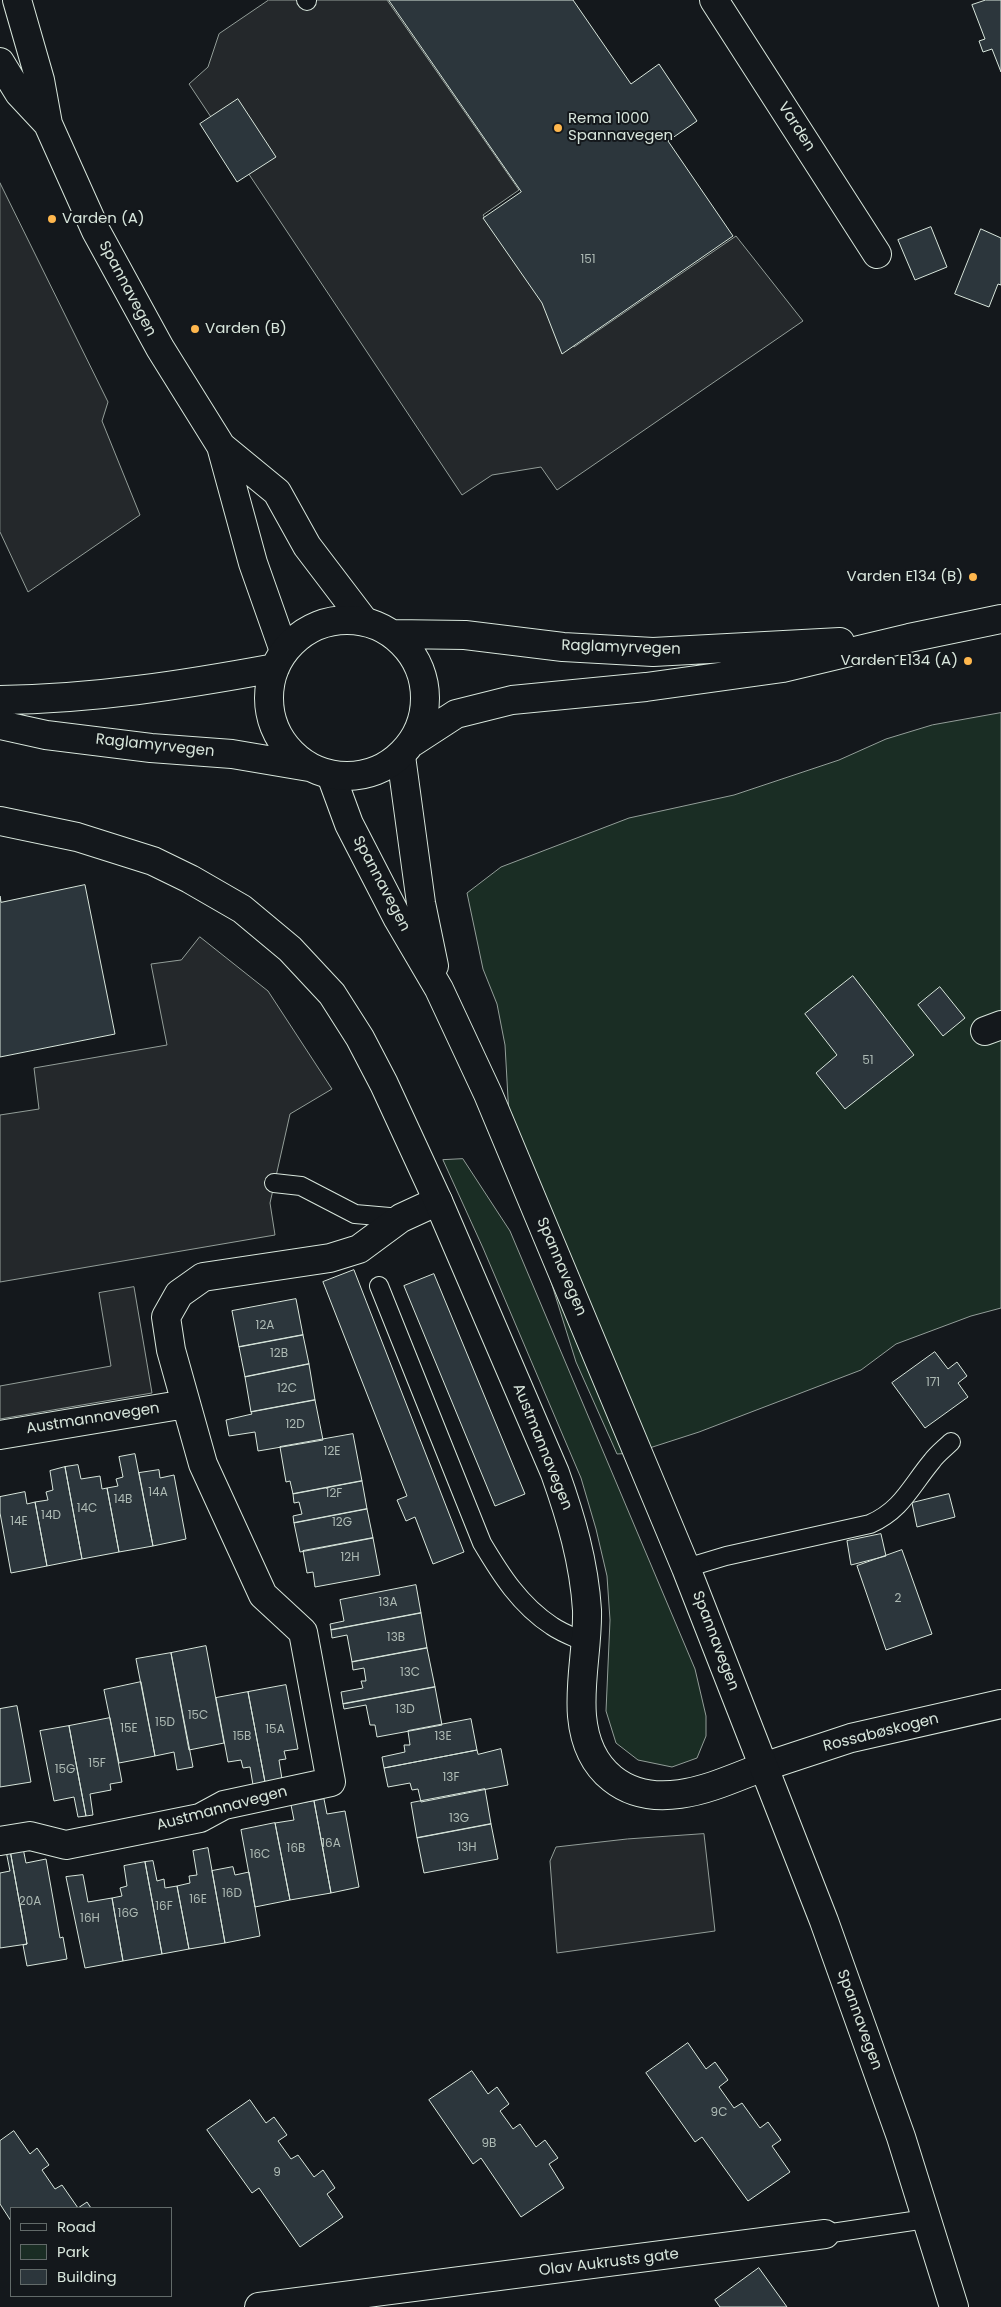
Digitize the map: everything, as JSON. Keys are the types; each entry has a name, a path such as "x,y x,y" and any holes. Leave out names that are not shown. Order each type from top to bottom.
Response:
{"main road":[{"name":"Spannavegen","path":"17,0 40,80 48,124 96,231 160,348 221,446 279,659"},
{"name":"Varden","path":"714,0 877,254"},
{"name":"Spannavegen","path":"0,62 19,93 48,124"},
{"name":"Spannavegen","path":"221,446 276,492 307,546 364,621"},
{"name":"Raglamyrvegen","path":"407,749 456,714 512,700 646,687 783,668 909,638 1001,619"},
{"path":"342,620 364,621 393,634 411,651 422,672 426,696 423,720 407,749 381,770 356,776 320,771 291,753 278,734 270,705 269,690 279,659 300,635 320,624 342,620"},
{"name":"Raglamyrvegen","path":"393,634 465,636 563,647 653,652 909,638"},
{"path":"0,700 42,700 139,692 279,659"},
{"name":"Raglamyrvegen","path":"0,725 46,734 151,748 232,754 320,771"},
{"name":"Spannavegen","path":"407,749 421,903 440,989"},
{"name":"Spannavegen","path":"320,771 398,919 440,989 488,1094 686,1568 830,1940 901,2137 954,2307"},
{"name":"Austmannavegen","path":"0,821 77,837 153,861 190,879 242,910 290,949 332,994 360,1038 438,1201 555,1473 569,1514 584,1583 587,1643 582,1716 593,1759 610,1778 628,1790 652,1795 679,1794 704,1789 763,1767"},
{"name":"Austmannavegen","path":"0,1841 30,1836 66,1845 200,1818 224,1805 331,1782 304,1632 263,1595 203,1464 171,1350 166,1317 179,1294 203,1277 330,1258 359,1249 402,1218 438,1201"},
{"name":"Austmannavegen","path":"0,1435 186,1404"},
{"name":"Rossabøskogen","path":"763,1767 851,1738 1001,1704"},
{"name":"Olav Aukrusts gate","path":"259,2307 293,2305 825,2234"}],"lane":[{"path":"274,1183 301,1186 355,1214 402,1218"},
{"path":"379,1286 482,1543 500,1576 524,1603 552,1626 587,1643"},
{"path":"686,1568 726,1556 870,1524 884,1518 899,1505 932,1460 951,1442"},
{"name":"Olav Aukrusts gate","path":"825,2234 926,2219"}],"green space":[{"path":"1001,713 1001,1308 971,1316 896,1344 861,1370 699,1432 634,1453 617,1454 576,1362 547,1269 513,1187 505,1045 497,1004 483,969 467,893 501,867 629,818 734,795 839,760 886,739 932,725"},
{"path":"463,1159 510,1231 695,1669 706,1716 706,1736 697,1758 672,1767 638,1760 616,1743 606,1711 610,1620 607,1576 596,1529 581,1478 483,1248 443,1160"}],"shaded area":[{"path":"269,0 387,0 519,190 483,215 574,347 736,236 803,321 557,490 541,467 492,475 462,495 189,84 208,67 219,34"},
{"path":"0,183 108,402 102,421 140,515 28,592 0,532"},
{"path":"200,937 268,991 332,1089 290,1114 270,1203 275,1235 0,1282 0,1115 39,1109 34,1068 167,1045 151,964 181,960"},
{"path":"134,1287 152,1393 0,1419 0,1386 111,1366 99,1293"},
{"path":"704,1834 715,1931 557,1953 550,1861 556,1847 627,1839"}],"building":[{"path":"389,0 573,0 631,84 659,64 697,121 668,141 733,236 562,354 542,303 483,218 521,192"},
{"path":"986,0 1001,0 1001,72 992,49 983,52 979,41 985,39 972,5"},
{"path":"238,99 276,157 237,182 200,124"},
{"path":"931,227 947,267 915,280 898,240"},
{"path":"981,229 1001,238 1001,285 998,284 989,307 955,294"},
{"path":"85,885 115,1034 0,1057 0,896 1,902"},
{"path":"853,976 914,1055 845,1109 816,1073 837,1055 805,1014"},
{"path":"940,987 965,1018 943,1036 918,1005"},
{"path":"354,1270 464,1552 433,1564 415,1517 406,1521 397,1500 407,1496 323,1282"},
{"path":"434,1274 525,1494 495,1506 404,1286"},
{"path":"296,1299 303,1335 239,1347 232,1311"},
{"path":"303,1335 309,1364 245,1377 239,1347"},
{"path":"935,1352 948,1369 957,1362 967,1376 958,1383 968,1397 925,1428 892,1383"},
{"path":"309,1364 315,1400 251,1412 245,1377"},
{"path":"315,1400 323,1440 258,1451 255,1432 229,1436 226,1420 252,1414 251,1412"},
{"path":"353,1434 362,1481 293,1494 290,1481 286,1482 280,1447"},
{"path":"135,1454 153,1546 119,1552 107,1488 118,1486 116,1479 123,1477 119,1457"},
{"path":"78,1465 81,1479 100,1476 102,1489 107,1488 119,1552 82,1559 65,1467"},
{"path":"65,1467 82,1559 47,1566 35,1502 48,1500 46,1492 53,1490 50,1471"},
{"path":"159,1470 160,1478 174,1475 186,1539 153,1546 139,1473"},
{"path":"362,1481 367,1509 294,1523 293,1516 302,1514 299,1502 294,1503 293,1494"},
{"path":"25,1492 27,1504 35,1502 47,1566 11,1573 0,1513 0,1497"},
{"path":"949,1494 955,1517 917,1527 912,1503"},
{"path":"367,1509 373,1538 300,1552 294,1523"},
{"path":"881,1534 886,1556 851,1565 847,1541"},
{"path":"373,1538 380,1575 315,1587 313,1572 307,1573 303,1551"},
{"path":"902,1550 932,1634 886,1650 857,1566"},
{"path":"416,1585 421,1613 331,1630 330,1624 344,1621 340,1600"},
{"path":"421,1613 427,1648 352,1662 347,1635 332,1638 331,1630"},
{"path":"206,1646 224,1743 189,1750 171,1653"},
{"path":"427,1648 435,1687 343,1704 341,1692 363,1688 361,1681 366,1681 364,1668 353,1670 352,1662"},
{"path":"171,1653 193,1767 177,1770 174,1752 155,1756 136,1659"},
{"path":"141,1682 155,1756 119,1763 104,1690"},
{"path":"286,1685 298,1749 284,1751 286,1759 279,1760 282,1779 265,1782 248,1692"},
{"path":"435,1687 442,1725 377,1737 375,1725 370,1725 366,1705 344,1709 343,1704"},
{"path":"248,1692 265,1782 253,1785 250,1767 243,1768 241,1760 228,1762 216,1698"},
{"path":"17,1706 31,1782 0,1787 0,1709"},
{"path":"110,1718 122,1782 110,1784 111,1790 90,1794 93,1815 86,1816 69,1726"},
{"path":"471,1719 477,1750 384,1768 382,1757 405,1752 404,1745 410,1745 408,1731"},
{"path":"69,1726 86,1816 78,1817 74,1797 54,1801 40,1731"},
{"path":"501,1749 508,1785 421,1802 418,1789 412,1790 410,1783 388,1787 384,1768 477,1750 478,1754"},
{"path":"485,1789 491,1824 417,1838 411,1803"},
{"path":"324,1799 327,1814 345,1811 359,1887 331,1893 314,1801"},
{"path":"314,1801 331,1893 290,1900 275,1823 294,1820 291,1805"},
{"path":"275,1823 290,1900 255,1907 241,1830"},
{"path":"491,1824 498,1859 424,1873 417,1838"},
{"path":"23,1848 26,1863 46,1859 60,1938 63,1937 67,1959 27,1966 23,1945 27,1944 10,1850"},
{"path":"208,1848 225,1943 189,1949 177,1886 190,1883 189,1876 197,1875 193,1851"},
{"path":"10,1850 27,1944 0,1948 0,1873 10,1871 6,1851"},
{"path":"153,1861 157,1881 164,1879 165,1888 177,1886 189,1949 162,1954 145,1862"},
{"path":"145,1862 162,1954 123,1961 112,1898 122,1896 120,1888 127,1886 124,1866"},
{"path":"233,1867 235,1875 249,1872 260,1936 225,1943 212,1871"},
{"path":"83,1875 88,1902 112,1898 123,1961 85,1968 66,1877"},
{"path":"688,2043 706,2069 715,2062 728,2080 719,2087 734,2108 742,2103 760,2128 768,2122 781,2140 772,2146 790,2172 748,2201 702,2137 695,2142 646,2073"},
{"path":"472,2071 488,2094 497,2087 509,2104 500,2111 513,2129 520,2124 536,2147 545,2140 558,2158 549,2164 564,2188 521,2217 481,2158 473,2164 429,2100"},
{"path":"250,2100 266,2123 274,2117 287,2135 278,2141 291,2159 298,2155 314,2177 323,2170 335,2188 327,2194 343,2217 300,2247 259,2188 252,2193 207,2130"},
{"path":"14,2131 30,2154 37,2148 49,2165 42,2170 55,2189 62,2185 77,2207 10,2207 10,2219 0,2204 0,2141"},
{"path":"87,2202 90,2207 80,2207"},
{"path":"759,2268 787,2307 720,2307 715,2300"}],"place":[{"name":"Rema 1000 Spannavegen","path":"558,128"},
{"name":"Varden (A)","path":"52,219"},
{"name":"Varden (B)","path":"195,329"},
{"name":"Varden E134 (B)","path":"973,577"},
{"name":"Varden E134 (A)","path":"968,661"}]}
